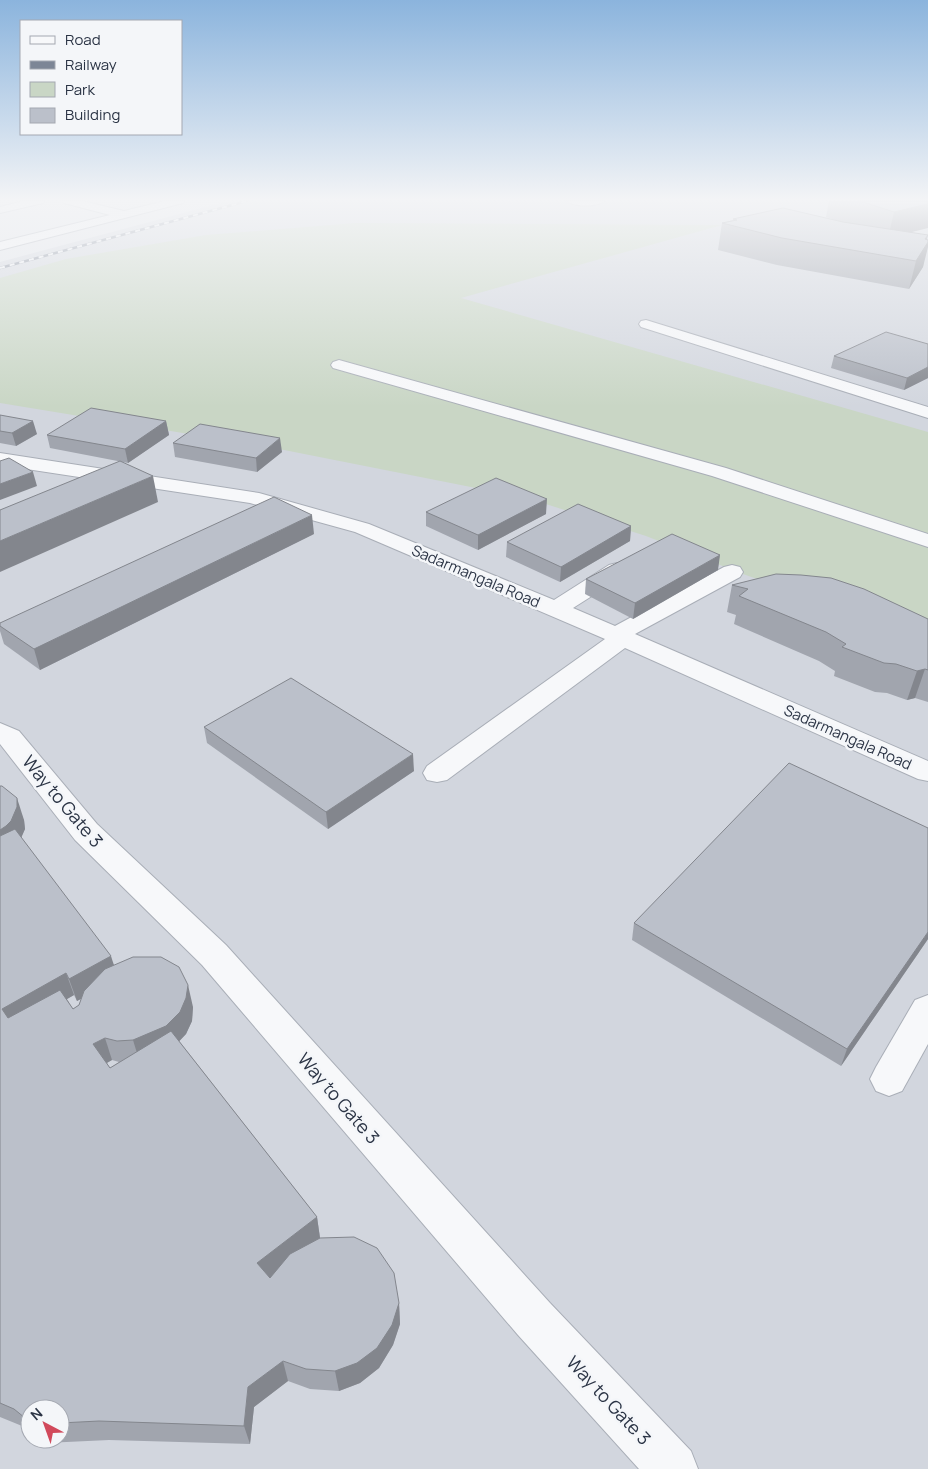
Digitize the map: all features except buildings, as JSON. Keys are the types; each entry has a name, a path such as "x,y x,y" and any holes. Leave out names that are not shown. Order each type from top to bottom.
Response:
{"street":[{"path":"646,324 928,413"},
{"path":"339,365 719,472 928,541"},
{"name":"Sadarmangala Road","path":"0,459 252,497 362,528 619,637 928,772"},
{"path":"555,610 636,558"},
{"path":"437,773 619,637 732,572"},
{"name":"Way to Gate 3","path":"0,732 9,737 86,832 214,955 534,1320 673,1469"},
{"path":"889,1079 928,1010"}],"shaded area":[{"path":"0,270 928,270 928,1469 0,1469"}],"green space":[{"path":"29,270 563,270 461,298 928,432 928,639 743,574 646,536 527,498 274,448 0,403 0,278"}]}
